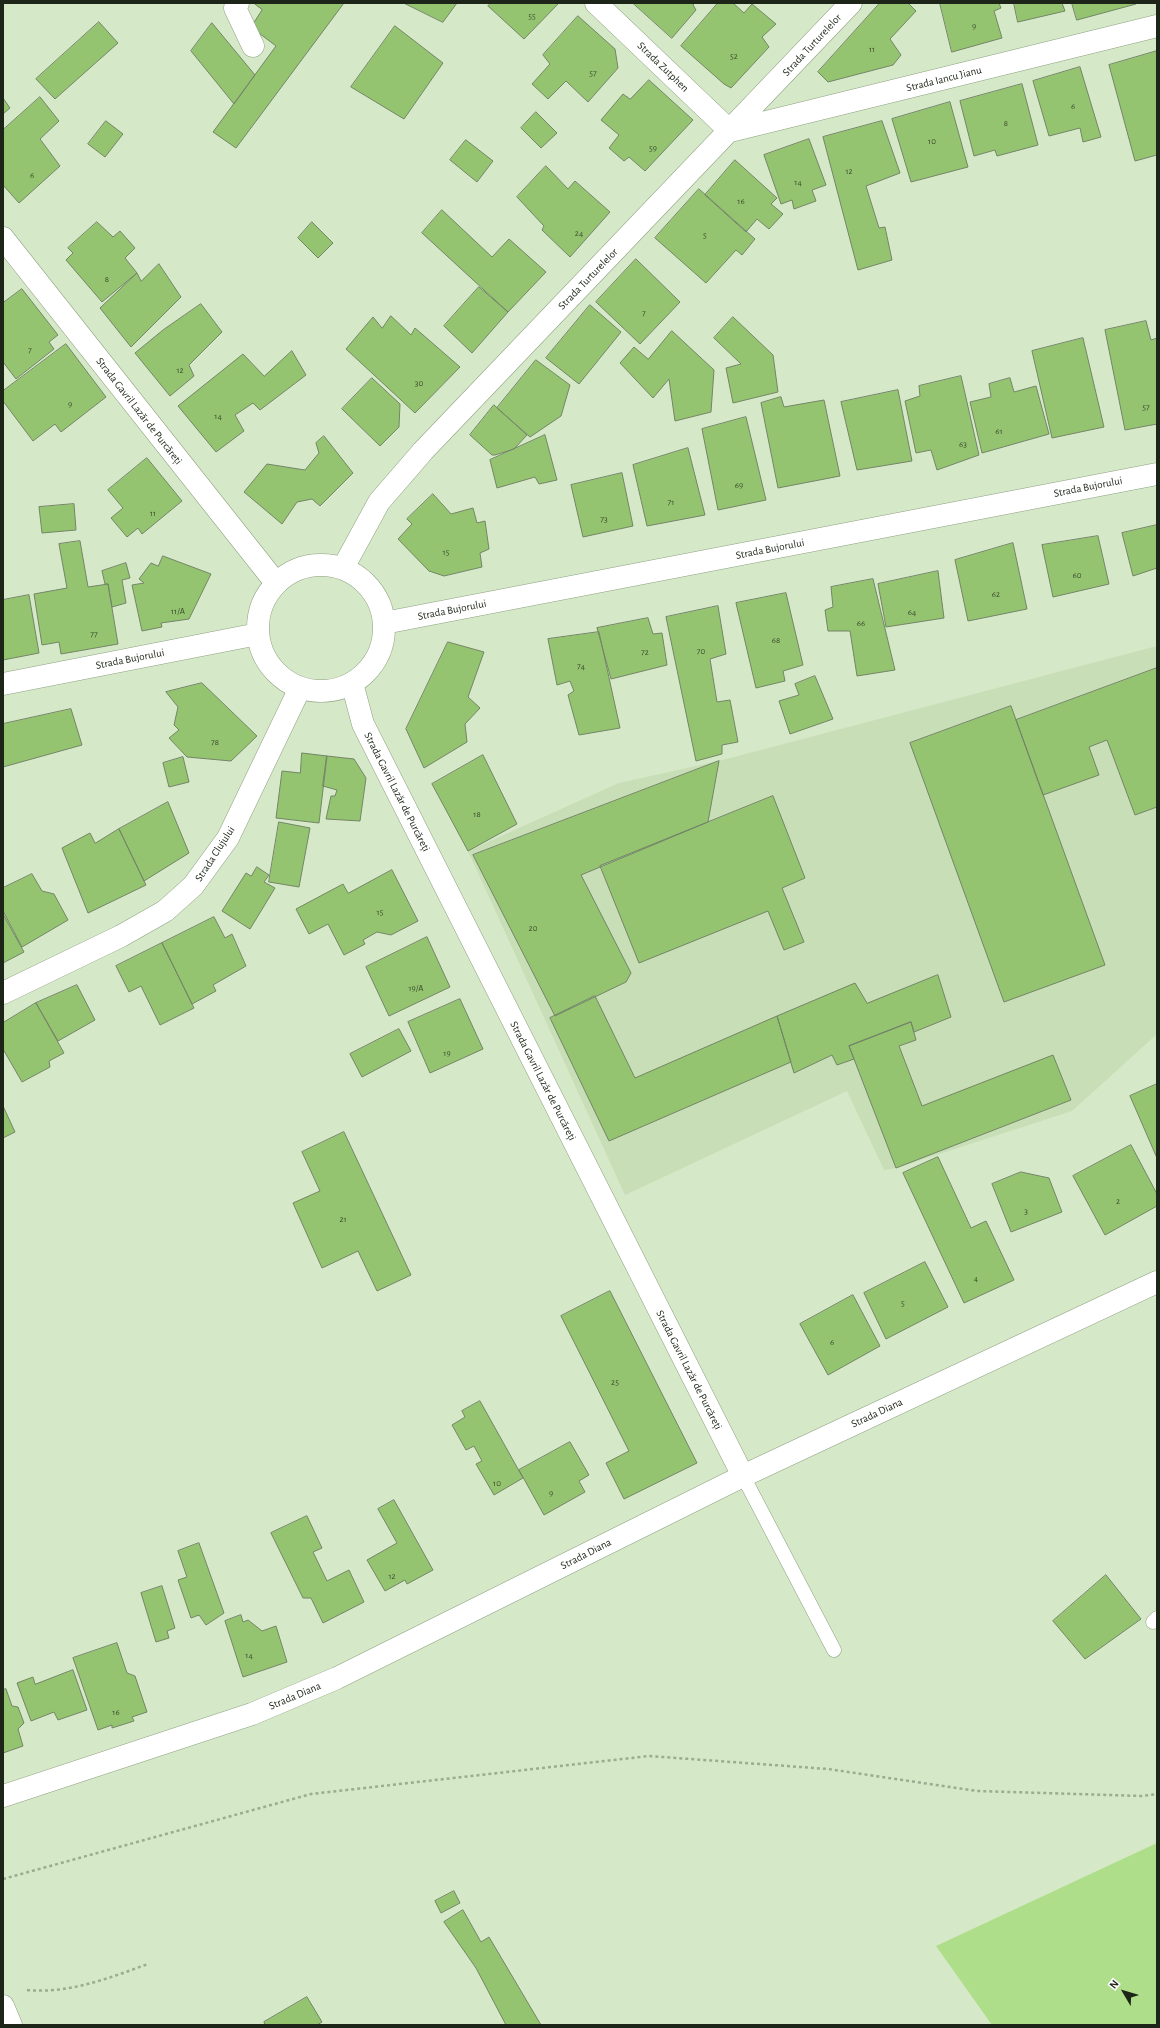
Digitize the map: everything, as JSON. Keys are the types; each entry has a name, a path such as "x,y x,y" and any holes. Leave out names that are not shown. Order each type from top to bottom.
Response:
{"street":[{"path":"238,3 235,8 253,46"},
{"name":"Strada Zutphen","path":"596,3 730,131"},
{"name":"Strada Turturelelor","path":"343,568 379,502 423,451 851,3"},
{"name":"Strada Iancu Jianu","path":"730,131 1157,26"},
{"name":"Strada Gavril Lazăr de Purcăreți","path":"3,238 276,583"},
{"name":"Strada Bujorului","path":"384,623 1157,474"},
{"path":"325,565 343,568 358,577 371,590 380,605 384,623 382,640 376,657 366,672 352,683 335,689 317,691 300,688 284,679 271,667 262,652 258,634 259,616 265,598 276,583 290,572 307,566 325,565"},
{"name":"Strada Bujorului","path":"3,684 258,634"},
{"name":"Strada Gavril Lazăr de Purcăreți","path":"352,683 363,724 743,1476"},
{"name":"Strada Clujului","path":"3,993 121,936 164,911 194,886 228,838 300,688"},
{"name":"Strada Diana","path":"3,1796 252,1714 337,1678 743,1476 1157,1282"},
{"path":"3,2006 11,2025"}],"lane":[{"path":"743,1476 834,1650"}],"path":[{"path":"3,1879 312,1794 649,1756 828,1769 977,1791 1142,1796 1157,1794"},
{"path":"23,1990 42,1991 92,1984 148,1964"}],"shaded area":[{"path":"1157,646 1157,1034 1072,1111 896,1168 884,1170 847,1091 625,1195 468,851 619,783 719,761"}],"green space":[{"path":"1157,1843 1157,2025 992,2025 936,1946"}],"building":[{"path":"254,3 344,3 236,148 213,132 276,46 251,27 262,10"},
{"path":"404,3 457,3 443,22"},
{"path":"491,3 559,3 524,39 488,6"},
{"path":"633,3 695,3 693,5 696,10 672,38"},
{"path":"718,3 733,3 744,13 752,4 776,24 762,37 769,47 731,88 724,84 681,46"},
{"path":"880,3 908,3 916,11 890,39 901,55 893,65 828,82 818,72"},
{"path":"940,3 999,3 1001,8 994,11 1002,38 952,52"},
{"path":"1014,3 1062,3 1065,11 1018,22"},
{"path":"1072,3 1136,3 1136,4 1077,20"},
{"path":"578,16 615,49 618,68 588,102 566,81 548,99 532,84 550,64 543,55"},
{"path":"99,22 118,43 55,99 36,79"},
{"path":"212,23 255,75 234,104 191,51"},
{"path":"395,26 443,63 404,119 351,87"},
{"path":"1157,51 1157,155 1135,161 1109,65"},
{"path":"1080,67 1101,137 1083,142 1080,128 1049,136 1033,81"},
{"path":"649,80 693,120 645,171 629,157 624,161 609,148 619,135 601,120 623,94 630,99"},
{"path":"1022,84 1038,145 997,156 995,150 974,156 960,101"},
{"path":"40,97 59,121 40,139 60,166 19,203 3,185 3,130"},
{"path":"3,98 10,108 3,114"},
{"path":"950,102 968,167 911,182 892,119"},
{"path":"536,112 557,133 541,148 521,128"},
{"path":"106,121 123,134 105,157 88,144"},
{"path":"882,121 900,173 866,186 879,228 885,227 892,260 858,270 823,137"},
{"path":"809,139 826,185 812,190 816,201 794,209 792,200 781,204 764,155"},
{"path":"466,140 493,161 477,182 450,160"},
{"path":"735,160 777,198 771,204 783,214 769,229 757,219 746,232 705,195"},
{"path":"546,166 568,189 575,181 610,212 570,257 542,230 544,226 517,197"},
{"path":"699,189 755,239 742,255 736,250 706,283 655,238"},
{"path":"442,210 492,257 509,239 546,272 508,312 422,233"},
{"path":"97,222 113,237 120,231 135,248 125,258 137,273 102,302 66,260 73,253 68,248"},
{"path":"312,222 333,243 318,258 298,238"},
{"path":"636,259 680,302 640,344 596,302"},
{"path":"159,264 181,297 131,347 100,308 137,273 141,281"},
{"path":"479,287 508,312 472,353 444,326"},
{"path":"22,289 58,335 49,342 54,349 16,379 3,362 3,303"},
{"path":"201,304 222,332 189,365 194,376 170,396 135,353 163,330"},
{"path":"590,305 621,332 579,384 546,358"},
{"path":"391,316 411,335 415,328 460,367 415,413 346,349 373,317 382,328"},
{"path":"733,317 773,355 778,392 733,403 726,368 741,364 714,338"},
{"path":"1146,321 1151,340 1157,338 1157,424 1125,430 1105,330"},
{"path":"672,331 714,370 711,412 675,421 669,379 653,398 620,363 634,347 648,359"},
{"path":"1083,338 1104,427 1052,438 1032,351"},
{"path":"66,344 106,397 61,432 55,424 33,441 3,401 3,391"},
{"path":"292,351 306,375 260,410 253,403 235,415 244,431 216,452 178,406 243,354 264,376"},
{"path":"536,360 570,385 561,416 530,437 497,408"},
{"path":"961,376 979,455 937,470 931,450 916,453 905,401 920,396 919,386"},
{"path":"372,378 400,404 399,427 380,446 342,409"},
{"path":"1010,378 1014,392 1036,386 1049,434 982,453 970,402 991,397 989,384"},
{"path":"898,390 912,461 857,470 841,402"},
{"path":"781,397 784,407 824,400 840,476 778,488 761,403"},
{"path":"494,405 527,435 514,449 492,455 470,435"},
{"path":"746,417 766,500 718,510 702,429"},
{"path":"545,435 557,480 539,484 535,477 497,488 490,460"},
{"path":"324,436 353,473 320,506 312,499 297,502 282,524 244,492 267,464 305,470 319,453 316,443"},
{"path":"688,448 705,515 647,526 633,465"},
{"path":"147,458 182,501 142,534 138,528 127,537 111,518 123,508 108,490"},
{"path":"622,473 633,526 583,537 571,485"},
{"path":"433,494 451,514 473,508 477,523 485,521 489,549 480,553 482,567 444,576 429,571 398,539 412,524 407,519"},
{"path":"74,504 76,530 42,533 39,507"},
{"path":"1157,525 1157,568 1133,576 1122,533"},
{"path":"1098,536 1109,584 1053,597 1042,545"},
{"path":"80,541 88,587 108,584 118,644 61,654 59,642 42,645 34,594 67,588 59,544"},
{"path":"1013,543 1027,609 968,621 955,560"},
{"path":"163,556 211,574 189,619 161,623 162,627 142,631 132,585 144,583 139,579 151,563 158,566"},
{"path":"126,563 130,578 122,580 126,603 112,607 108,584 105,584 102,571"},
{"path":"938,571 944,618 886,627 878,584"},
{"path":"873,579 895,670 857,676 850,631 828,631 825,610 833,607 831,587"},
{"path":"786,593 803,665 783,671 785,681 756,688 736,603"},
{"path":"29,595 39,653 3,660 3,600"},
{"path":"718,606 726,654 710,659 717,702 730,700 738,742 722,745 722,754 696,761 666,617"},
{"path":"648,618 653,634 662,633 667,665 611,679 597,628"},
{"path":"599,632 620,728 579,735 568,695 574,691 570,681 557,685 548,639"},
{"path":"448,642 484,652 468,697 480,708 465,724 467,742 424,768 406,729"},
{"path":"1157,668 1157,807 1135,815 1107,740 1089,747 1099,775 1043,795 1016,720"},
{"path":"815,676 833,719 790,734 779,701 799,695 795,684"},
{"path":"202,683 257,736 231,761 187,757 169,738 179,730 174,725 178,707 166,692"},
{"path":"1011,706 1105,965 1004,1002 910,743"},
{"path":"71,709 82,745 3,767 3,724"},
{"path":"302,753 327,756 319,823 276,818 282,771 300,773"},
{"path":"483,755 517,824 468,851 432,784"},
{"path":"327,756 354,759 366,778 360,821 326,819 331,796 335,796 337,790 323,786"},
{"path":"183,757 189,782 169,787 163,763"},
{"path":"719,761 708,822 581,875 631,973 626,982 555,1016 473,855"},
{"path":"773,796 805,878 782,888 804,942 784,950 768,911 639,963 600,866"},
{"path":"168,802 189,853 144,881 119,829"},
{"path":"279,822 310,828 299,887 269,882"},
{"path":"119,829 146,885 88,913 62,848 90,833 95,843"},
{"path":"257,867 269,875 264,882 275,888 250,929 222,911 246,873 251,876"},
{"path":"392,870 418,921 391,935 377,932 363,940 365,944 344,955 328,924 309,934 296,909 343,884 348,893"},
{"path":"32,874 42,891 54,894 68,920 22,947 3,911 3,888"},
{"path":"3,914 24,952 3,963"},
{"path":"214,917 225,938 232,934 246,966 213,985 216,991 192,1004 162,943"},
{"path":"427,937 450,987 389,1016 366,967"},
{"path":"162,943 194,1008 160,1025 141,986 129,992 116,966"},
{"path":"938,975 951,1017 914,1032 911,1022 849,1046 854,1059 837,1065 832,1055 794,1073 777,1016 855,983 867,1003"},
{"path":"77,985 95,1020 58,1041 36,1003"},
{"path":"595,996 635,1078 777,1016 791,1062 609,1141 550,1018"},
{"path":"460,999 483,1049 430,1073 408,1022"},
{"path":"36,1003 64,1053 49,1061 50,1067 22,1082 3,1049 3,1023"},
{"path":"911,1022 916,1040 899,1046 922,1106 1053,1055 1071,1100 896,1168 849,1046"},
{"path":"399,1029 411,1051 362,1077 350,1054"},
{"path":"1157,1084 1157,1158 1130,1096"},
{"path":"3,1106 15,1132 3,1138"},
{"path":"344,1132 411,1275 377,1291 358,1251 322,1268 293,1203 320,1191 302,1152"},
{"path":"1131,1145 1157,1194 1157,1206 1105,1235 1073,1176"},
{"path":"938,1157 971,1228 986,1221 1014,1280 964,1303 903,1173"},
{"path":"1021,1172 1049,1178 1062,1212 1011,1232 992,1184"},
{"path":"925,1262 948,1307 886,1339 864,1293"},
{"path":"610,1291 697,1463 624,1499 606,1463 629,1451 561,1316"},
{"path":"853,1295 880,1346 828,1375 800,1324"},
{"path":"480,1401 523,1478 494,1495 476,1464 482,1461 474,1446 466,1450 452,1425 465,1417 462,1411"},
{"path":"570,1442 589,1475 579,1481 585,1492 544,1515 519,1470"},
{"path":"394,1500 433,1570 407,1584 405,1580 385,1591 367,1560 397,1543 378,1509"},
{"path":"307,1516 322,1548 313,1552 327,1581 349,1570 364,1602 323,1623 311,1598 303,1598 271,1533"},
{"path":"199,1543 224,1613 206,1625 199,1615 191,1618 178,1580 187,1577 178,1551"},
{"path":"1106,1575 1141,1619 1085,1659 1053,1621"},
{"path":"162,1586 175,1628 167,1631 169,1638 156,1642 141,1593"},
{"path":"241,1615 243,1622 248,1620 262,1631 276,1626 287,1662 243,1677 225,1621"},
{"path":"117,1643 127,1673 135,1676 147,1712 132,1717 134,1721 112,1728 112,1725 98,1730 73,1658"},
{"path":"73,1670 87,1710 58,1720 54,1712 31,1721 17,1683 33,1677 35,1684"},
{"path":"6,1689 12,1706 18,1707 24,1723 18,1729 23,1746 3,1753 3,1690"},
{"path":"454,1891 460,1903 441,1913 435,1901"},
{"path":"463,1910 481,1942 489,1937 541,2025 506,2025 476,1968 444,1922"},
{"path":"307,1997 322,2022 317,2025 265,2025 264,2022"}]}
